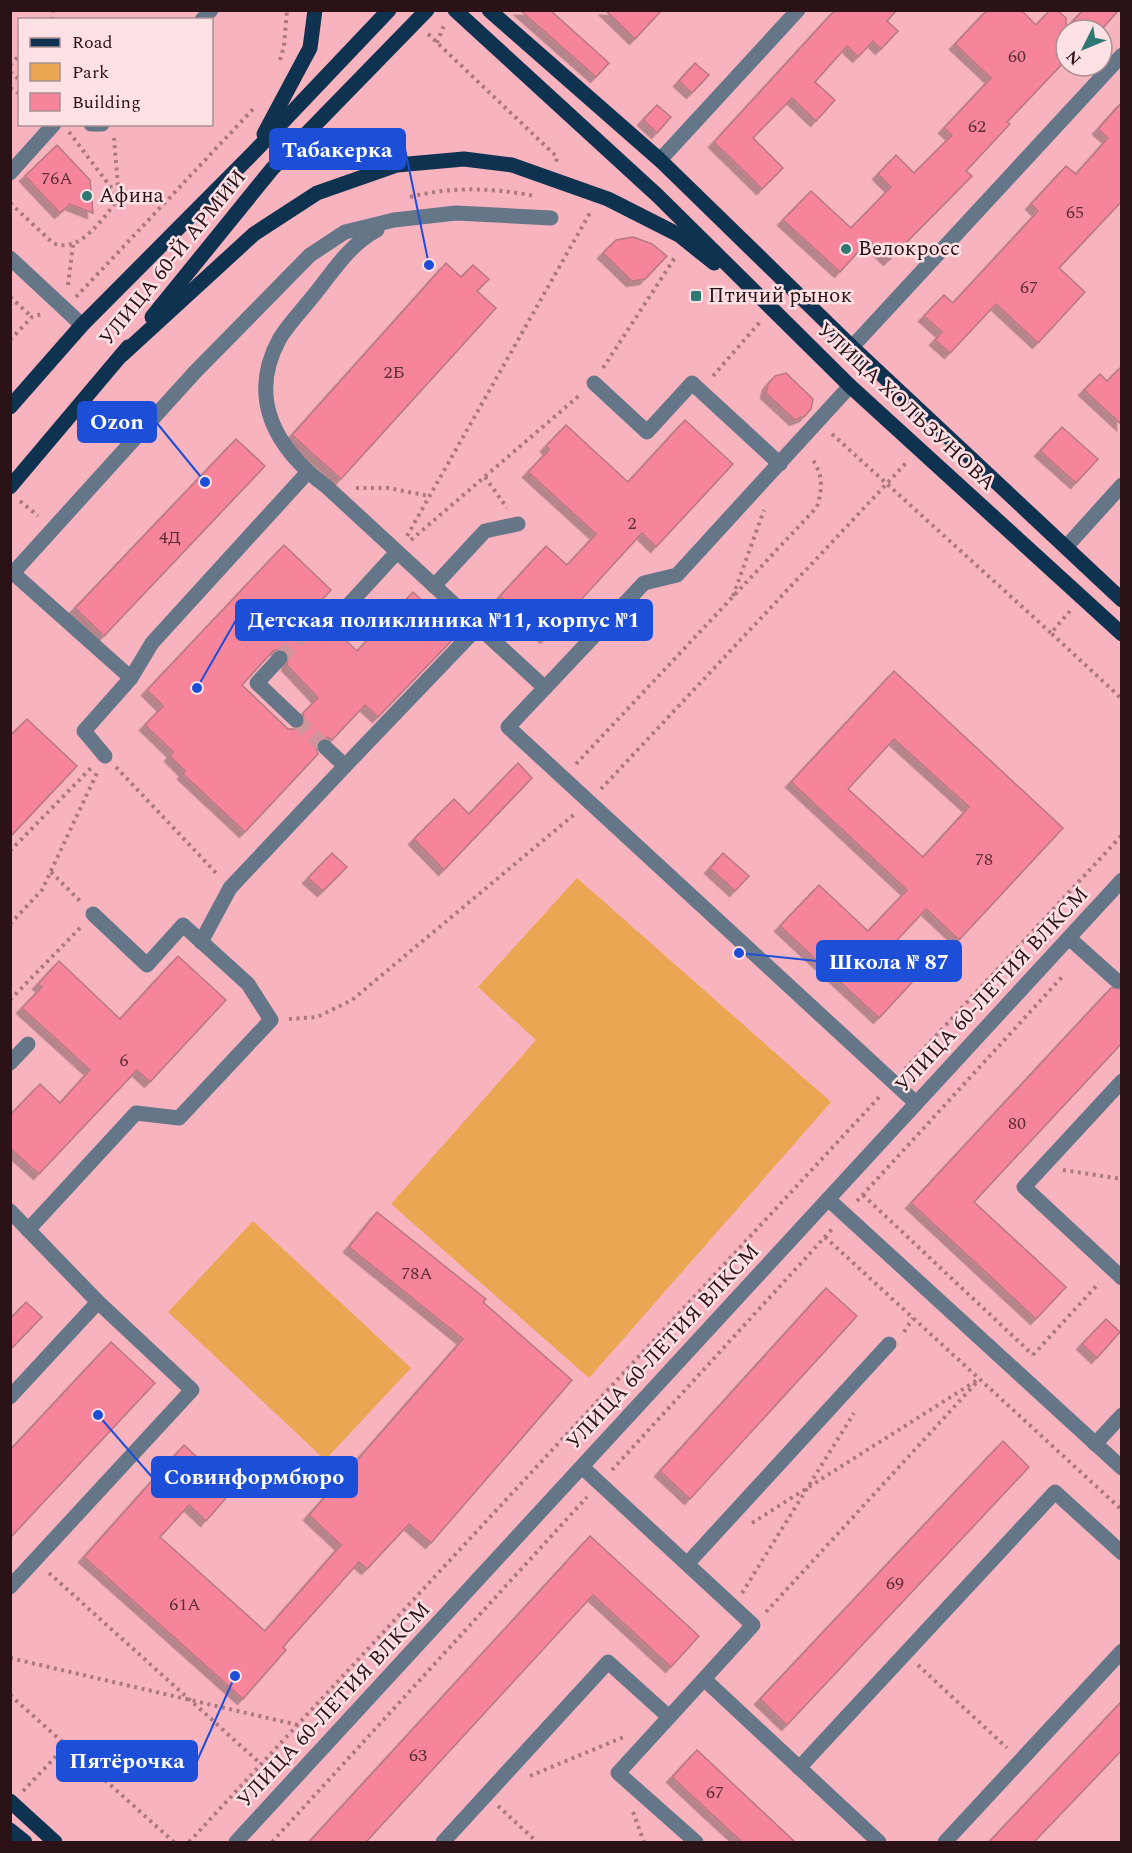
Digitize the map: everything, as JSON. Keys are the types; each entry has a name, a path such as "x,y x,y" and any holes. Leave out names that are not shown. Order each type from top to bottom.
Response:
{"main road":[{"path":"255,151 310,48 315,10"},
{"name":"УЛИЦА 60-Й АРМИИ","path":"10,407 82,325 255,151 389,10"},
{"name":"УЛИЦА 60-Й АРМИИ","path":"14,493 272,169 427,10"},
{"name":"УЛИЦА ХОЛЬЗУНОВА","path":"455,10 658,196 850,386 1122,634"},
{"path":"490,44 494,12"},
{"name":"УЛИЦА ХОЛЬЗУНОВА","path":"494,12 660,160 852,347 1122,600"},
{"path":"122,355 254,234 317,193 397,165 464,159 512,165 608,199 678,235 771,308"},
{"path":"12,1802 56,1842"},
{"path":"10,1830 25,1842"}],"street":[{"path":"660,160 798,10"},
{"path":"852,347 1122,55"},
{"path":"10,173 52,126"},
{"path":"131,678 11,573 195,372 310,255 345,232 393,220 456,213 550,218"},
{"path":"393,220 356,242 281,337 268,366 265,390 269,418 286,450 307,473 327,488 545,688"},
{"path":"10,258 82,325"},
{"path":"594,383 647,432 692,382 780,464"},
{"path":"850,386 677,575 644,583 508,727 916,1103"},
{"path":"105,756 84,731 131,678 152,644 307,473"},
{"path":"1066,547 1122,485"},
{"path":"434,586 485,531 518,524"},
{"path":"320,616 342,612 397,552"},
{"path":"201,942 230,888 478,627"},
{"path":"280,658 257,683 296,720"},
{"path":"325,747 345,766"},
{"name":"УЛИЦА 60-ЛЕТИЯ ВЛКСМ","path":"236,1842 1122,880"},
{"path":"28,1230 136,1113 179,1118 271,1020 248,984 183,925 147,965 93,914"},
{"path":"1069,938 1117,981"},
{"path":"10,1063 28,1044"},
{"path":"1117,1273 1024,1188 1122,1082"},
{"path":"828,1199 1122,1468"},
{"path":"10,1211 98,1302 192,1390 10,1587"},
{"path":"10,1397 98,1302"},
{"path":"687,1564 895,1341"},
{"path":"1095,1444 1122,1415"},
{"path":"582,1467 753,1625 618,1773 696,1842"},
{"path":"800,1768 1055,1492 1122,1554"},
{"path":"945,1842 1122,1652"},
{"path":"443,1842 608,1662 669,1717"},
{"path":"704,1679 879,1842"}],"path":[{"path":"278,66 284,46 287,10"},
{"path":"416,23 557,157 552,179"},
{"path":"64,309 260,100"},
{"path":"65,126 119,199"},
{"path":"10,203 53,243 62,247 73,245 87,235 119,199 114,135"},
{"path":"397,552 593,208"},
{"path":"397,552 594,383 680,249"},
{"path":"10,297 32,317"},
{"path":"700,390 760,322"},
{"path":"818,422 1122,699"},
{"path":"563,778 817,507 823,487 820,471 801,441"},
{"path":"271,1020 317,1017 352,1000 589,802 908,461"},
{"path":"485,477 518,524"},
{"path":"327,488 388,488 429,496"},
{"path":"14,493 38,516"},
{"path":"732,599 764,509"},
{"path":"1051,633 1073,608"},
{"path":"10,850 76,781 105,756"},
{"path":"10,924 42,890 105,756"},
{"path":"105,756 230,888"},
{"path":"189,1842 1122,835"},
{"path":"10,1000 93,914 51,872"},
{"path":"272,1842 1085,952"},
{"path":"1043,1167 1122,1179"},
{"path":"863,1195 1033,1355"},
{"path":"825,1237 1122,1510"},
{"path":"1017,1372 1117,1273"},
{"path":"895,1341 913,1318"},
{"path":"747,1526 979,1379"},
{"path":"753,1625 979,1379"},
{"path":"733,1607 857,1408"},
{"path":"35,1560 261,1764"},
{"path":"906,1653 1021,1760"},
{"path":"10,1658 298,1725"},
{"path":"10,1695 174,1842"},
{"path":"529,1777 637,1731"},
{"path":"12,1802 66,1746"},
{"path":"486,1795 537,1842"}],"green space":[{"path":"577,878 831,1102 589,1378 391,1204 536,1040 478,987"},
{"path":"253,1221 411,1368 325,1460 168,1312"}],"building":[{"path":"520,10 550,10 609,63 596,77"},
{"path":"605,10 662,10 635,39"},
{"path":"835,10 897,10 887,21 898,31 881,49 873,41 858,57 847,46 815,82 835,100 816,121 792,98 753,138 783,168 762,189 714,142"},
{"path":"987,10 1021,10 1036,25 1050,10 1057,10 1066,18 1054,18 1054,73 1007,122 1010,124 966,171 972,176 889,260 869,240 840,272 783,220 811,191 851,228 891,187 878,174 896,155 914,173 952,135 944,128 991,78 955,44"},
{"path":"1083,10 1119,10 1112,18 1076,18"},
{"path":"695,63 709,75 692,93 679,81"},
{"path":"1122,102 1122,201 1059,268 1085,292 1038,343 996,304 950,353 935,340 942,332 924,316 944,295 953,303 1038,211 1031,204 1066,166 1076,174 1108,138 1098,129"},
{"path":"657,105 671,117 657,133 643,120"},
{"path":"57,145 90,180 93,213 70,204 60,213 25,176"},
{"path":"633,237 652,244 667,256 645,279 632,281 603,253 616,240"},
{"path":"446,263 461,277 473,265 489,279 477,291 496,308 341,479 292,435"},
{"path":"1122,366 1122,425 1084,390 1100,374 1107,381"},
{"path":"786,373 813,399 811,409 805,416 795,420 766,393 768,384 775,376"},
{"path":"685,420 733,464 656,547 642,533 546,638 500,596 546,546 567,565 596,534 528,472 549,450 546,446 566,425 628,482"},
{"path":"1062,427 1098,459 1076,483 1040,451"},
{"path":"236,439 265,466 104,636 75,608"},
{"path":"284,545 331,590 311,612 312,622 317,625 329,624 357,651 413,592 458,634 378,717 365,705 332,740 327,737 318,740 315,745 318,754 245,832 183,774 185,771 170,756 173,752 145,725 163,706 147,690","holes":["282,648 289,655 287,665 318,698 303,713 305,723 298,729 288,729 242,685 273,651"]},
{"path":"894,671 1063,828 959,940 926,909 888,950 917,977 879,1018 780,926 819,885 868,931 907,890 791,782","holes":["894,739 969,807 923,857 848,789"]},
{"path":"27,719 77,766 10,837 10,736"},
{"path":"518,763 532,778 444,870 414,839 454,799 469,814"},
{"path":"332,853 347,867 323,891 308,878"},
{"path":"723,853 749,876 735,891 710,868"},
{"path":"178,956 226,1000 150,1082 137,1070 39,1174 10,1148 10,1115 40,1084 60,1103 90,1070 22,1008 42,987 38,984 59,961 120,1019"},
{"path":"1111,988 1122,989 1122,1043 974,1202 1066,1287 1036,1319 911,1203"},
{"path":"377,1212 486,1299 483,1302 572,1380 431,1543 409,1524 367,1569 359,1562 283,1647 286,1650 243,1699 84,1557 184,1445 233,1490 206,1521 189,1505 160,1537 265,1631 341,1545 309,1515 463,1339 349,1247"},
{"path":"826,1288 857,1316 690,1499 660,1471"},
{"path":"26,1302 42,1317 10,1350 10,1319"},
{"path":"1106,1319 1120,1332 1097,1358 1082,1344"},
{"path":"111,1342 155,1383 10,1538 10,1450"},
{"path":"1003,1441 1029,1467 787,1725 760,1699"},
{"path":"590,1536 699,1636 671,1667 593,1595 366,1842 309,1842"},
{"path":"1122,1701 1122,1750 1034,1842 989,1842"},
{"path":"697,1750 795,1842 742,1842 705,1808 672,1777"}],"tunnel":[{"path":"280,658 320,616"},
{"path":"296,720 325,747"}],"place":[{"name":"Афина","path":"87,196"},
{"name":"Велокросс","path":"846,249"},
{"name":"Табакерка","path":"429,265"},
{"name":"Птичий рынок","path":"696,296"},
{"name":"Ozon","path":"205,482"},
{"name":"Детская поликлиника №11, корпус №1","path":"197,688"},
{"name":"Школа № 87","path":"739,953"},
{"name":"Совинформбюро","path":"98,1415"},
{"name":"Пятёрочка","path":"235,1676"}]}
